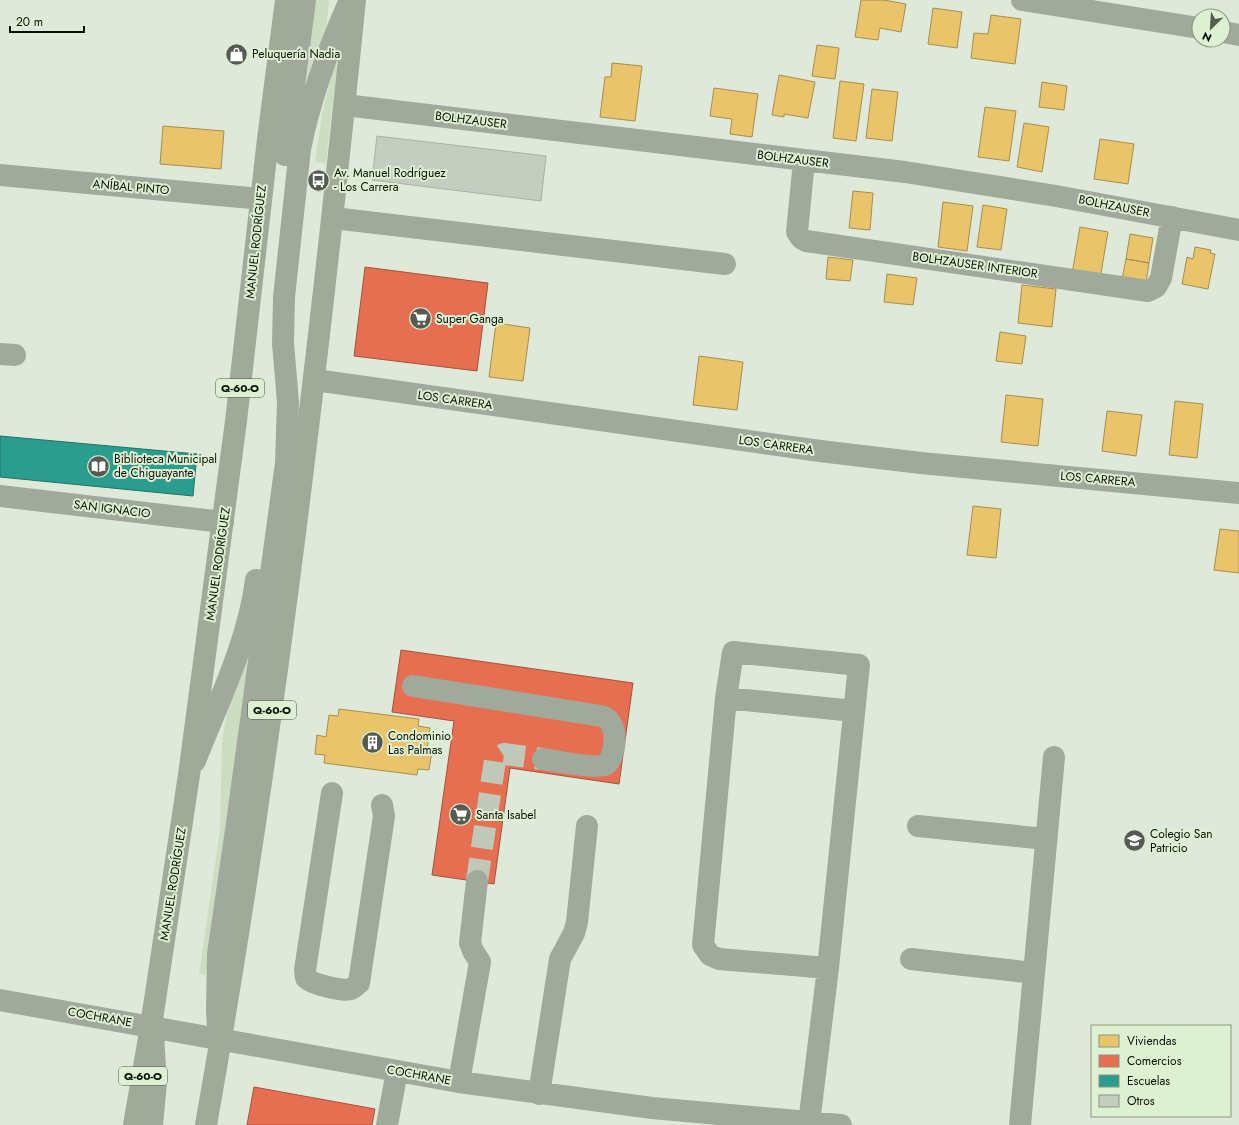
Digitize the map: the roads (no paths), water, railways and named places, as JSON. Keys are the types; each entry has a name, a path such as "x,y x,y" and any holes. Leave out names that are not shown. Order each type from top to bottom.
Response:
{"main road":[{"name":"MANUEL RODRÍGUEZ","path":"134,1125 151,1026 189,775 223,522 286,0"},
{"name":"Q-60-O","path":"206,1125 284,631 315,380 356,0"}],"street":[{"path":"189,775 233,665 246,626 254,593 273,432 273,388 269,336 270,292 305,0"},
{"path":"220,1039 217,1011 218,954 240,807 286,456 288,402 283,343 284,297 299,157 303,131 314,96 333,39 350,0"},
{"path":"1022,0 1191,27"},
{"name":"BOLHZAUSER","path":"345,105 963,181 1239,230"},
{"name":"BOLHZAUSER INTERIOR","path":"804,161 797,232 801,238 806,241 1148,290 1156,287 1161,278 1172,217"},
{"name":"ANÍBAL PINTO","path":"0,175 261,199"},
{"path":"333,218 725,264"},
{"name":"LOS CARRERA","path":"315,380 820,451 921,463 1239,493"},
{"name":"SAN IGNACIO","path":"0,496 223,522"},
{"path":"796,1123 828,968 859,664 733,652 726,698 703,945 710,955 719,959 828,968"},
{"path":"413,686 606,716 613,723 615,731 611,759 606,764 597,766 543,759"},
{"path":"726,698 854,710"},
{"path":"1020,1125 1054,757"},
{"path":"332,793 304,970 306,978 314,984 347,990 355,987 358,983 384,816 382,805"},
{"path":"539,1094 560,959 574,933 577,922 587,826"},
{"path":"918,826 1046,839"},
{"path":"459,1082 480,962 472,951 470,943 477,881"},
{"path":"911,959 1034,973"},
{"name":"COCHRANE","path":"0,1000 459,1082 539,1094 652,1108 796,1123 841,1125"},
{"path":"151,1026 156,1083 152,1125"},
{"path":"387,1125 397,1071"}],"tunnel":[{"path":"477,881 495,760 504,754 543,759"}],"place":[{"name":"Peluquería Nadia","path":"237,54"},
{"name":"Av. Manuel Rodríguez - Los Carrera","path":"318,180"},
{"name":"Super Ganga","path":"421,319"},
{"name":"Biblioteca Municipal de Chiguayante","path":"98,466"},
{"name":"Condominio Las Palmas","path":"372,743"},
{"name":"Santa Isabel","path":"461,815"},
{"name":"Colegio San Patricio","path":"1135,841"}]}
